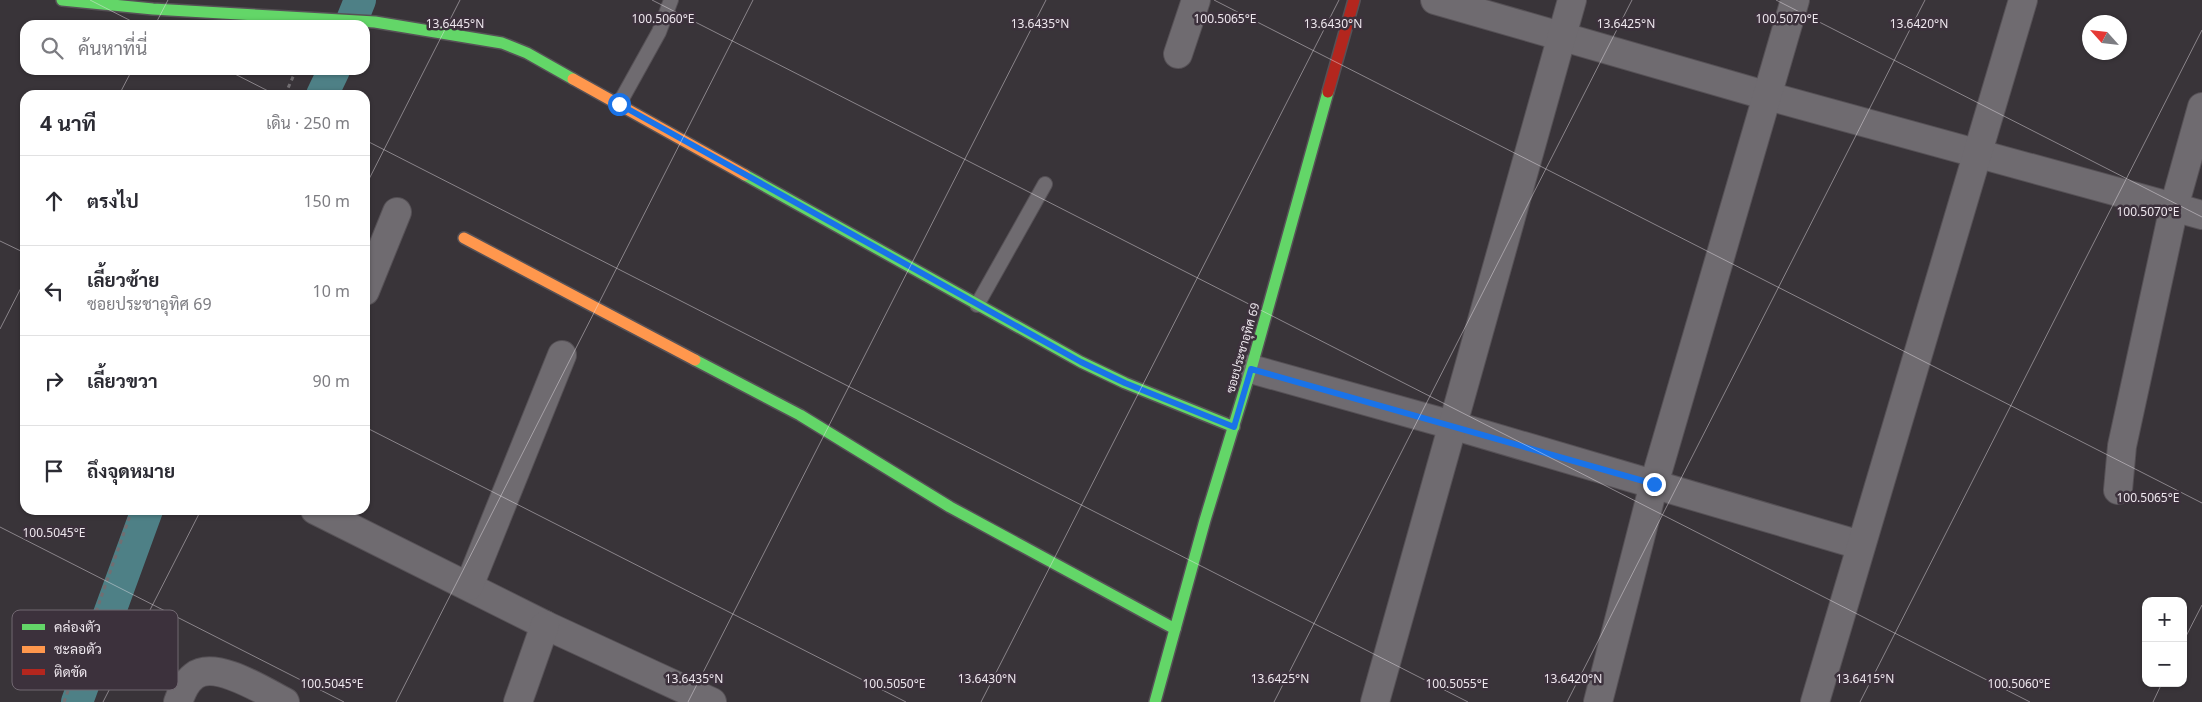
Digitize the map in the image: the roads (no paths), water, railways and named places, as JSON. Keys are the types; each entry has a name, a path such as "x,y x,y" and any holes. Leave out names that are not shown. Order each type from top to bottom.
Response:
{"street":[{"path":"62,0 153,8 351,20"},
{"path":"1178,54 1196,0"},
{"name":"ซอยประชาอุทิศ 69","path":"1155,702 1205,520 1251,369 1354,0"},
{"path":"1435,0 1768,96 2202,215"},
{"path":"1375,702 1572,0"},
{"path":"1598,702 1654,484 1795,0"},
{"path":"1815,702 2022,0"},
{"path":"370,22 502,43 527,53 1081,362 1125,383 1234,427"},
{"path":"2118,490 2122,446 2174,207 2202,107"},
{"path":"370,279 397,212"},
{"path":"464,238 800,415 950,507 1175,628"},
{"path":"469,586 562,355"},
{"path":"1251,369 1452,425 1860,545"},
{"path":"325,515 545,625 712,702"},
{"path":"518,702 545,625"},
{"path":"178,702 184,686 196,674 212,670 233,676 285,702"}],"lane":[{"path":"619,104 659,32 671,0"},
{"path":"977,305 1045,184"}],"waterway":[{"path":"352,20 360,0"},
{"path":"324,90 332,75"},
{"path":"111,610 145,515"},
{"path":"77,702 81,690"}]}
